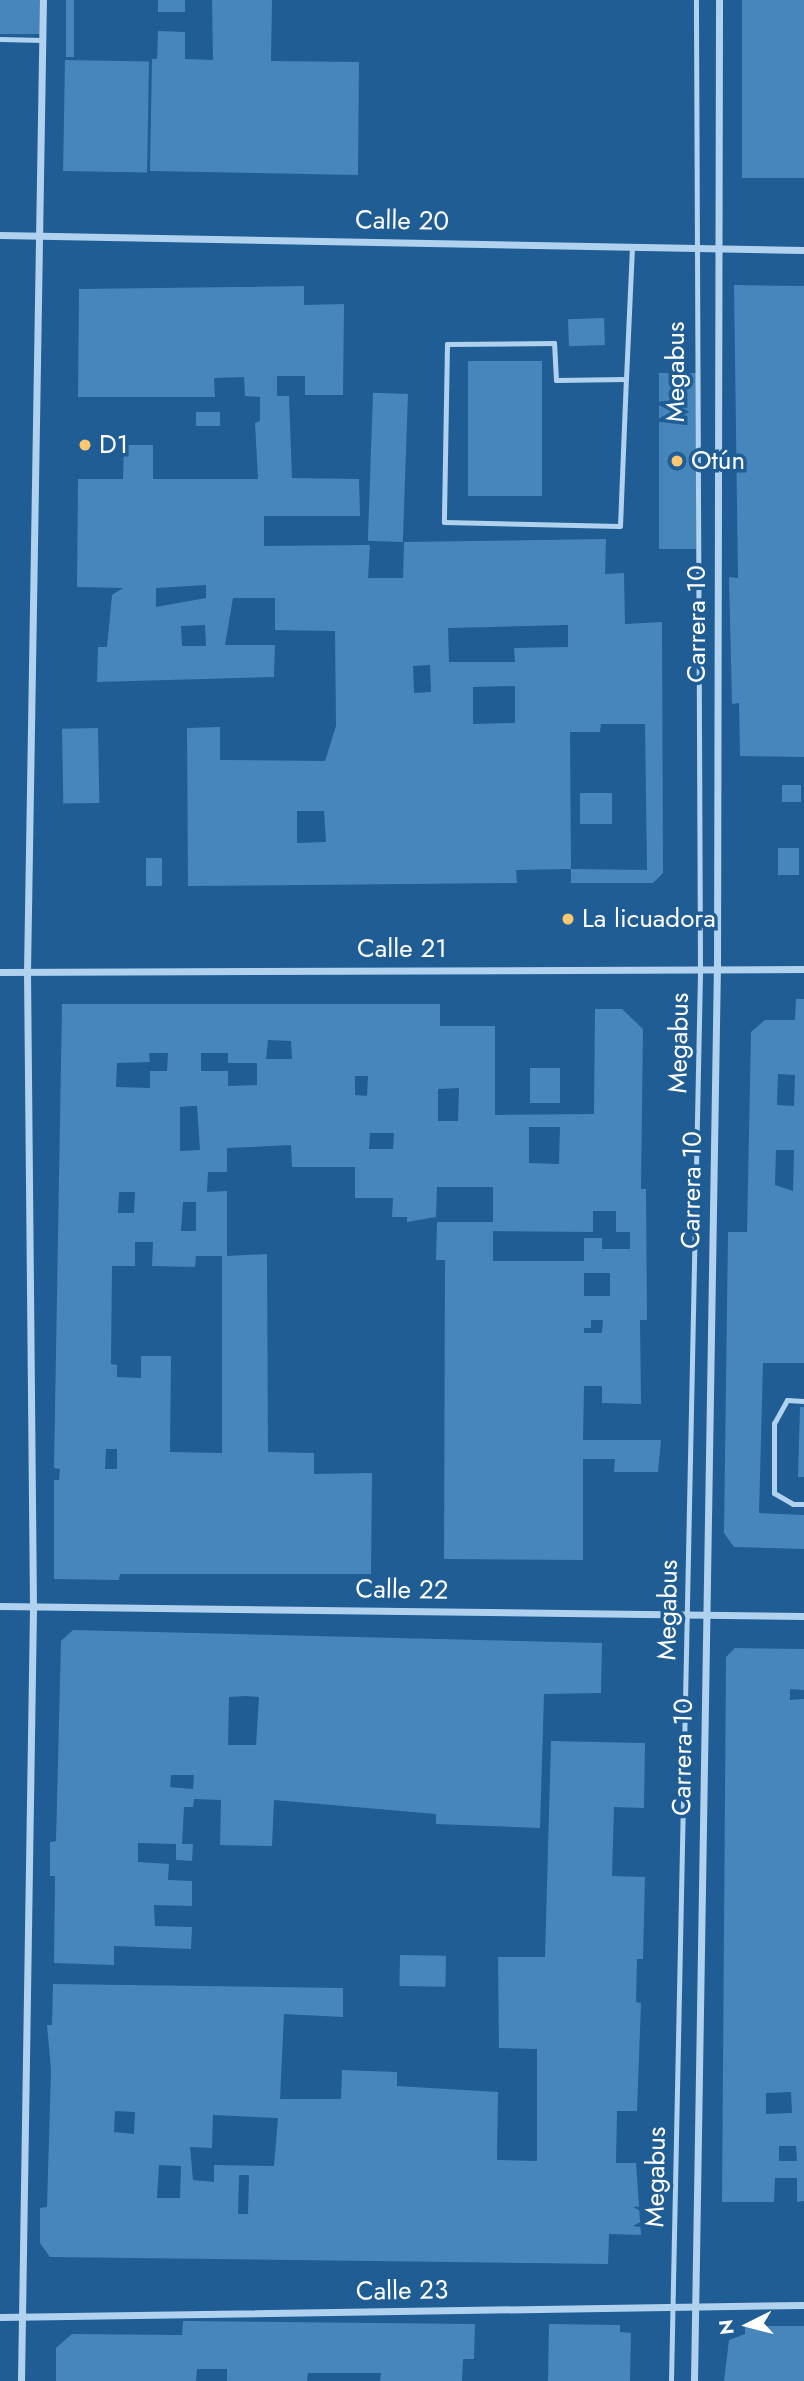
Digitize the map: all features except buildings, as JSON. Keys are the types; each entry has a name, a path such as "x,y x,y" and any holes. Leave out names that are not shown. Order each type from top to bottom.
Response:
{"street":[{"path":"21,2381 33,1607 27,972 43,0"},
{"name":"Carrera 10","path":"694,2381 717,968 719,0"},
{"name":"Calle 20","path":"0,235 804,250"},
{"name":"Calle 21","path":"0,972 804,969"},
{"name":"Calle 22","path":"0,1606 804,1616"},
{"name":"Calle 23","path":"0,2317 22,2319 804,2305"}],"lane":[{"name":"Megabus","path":"671,2381 700,968 694,248 696,0"},
{"path":"0,39 43,40"},
{"path":"626,380 556,380 554,343 447,344 444,522 620,526 632,247"},
{"path":"804,1401 787,1400 774,1423 774,1493 793,1504 804,1504"}],"place":[{"name":"D1","path":"85,445"},
{"name":"Otún","path":"677,461"},
{"name":"La licuadora","path":"568,919"}]}
